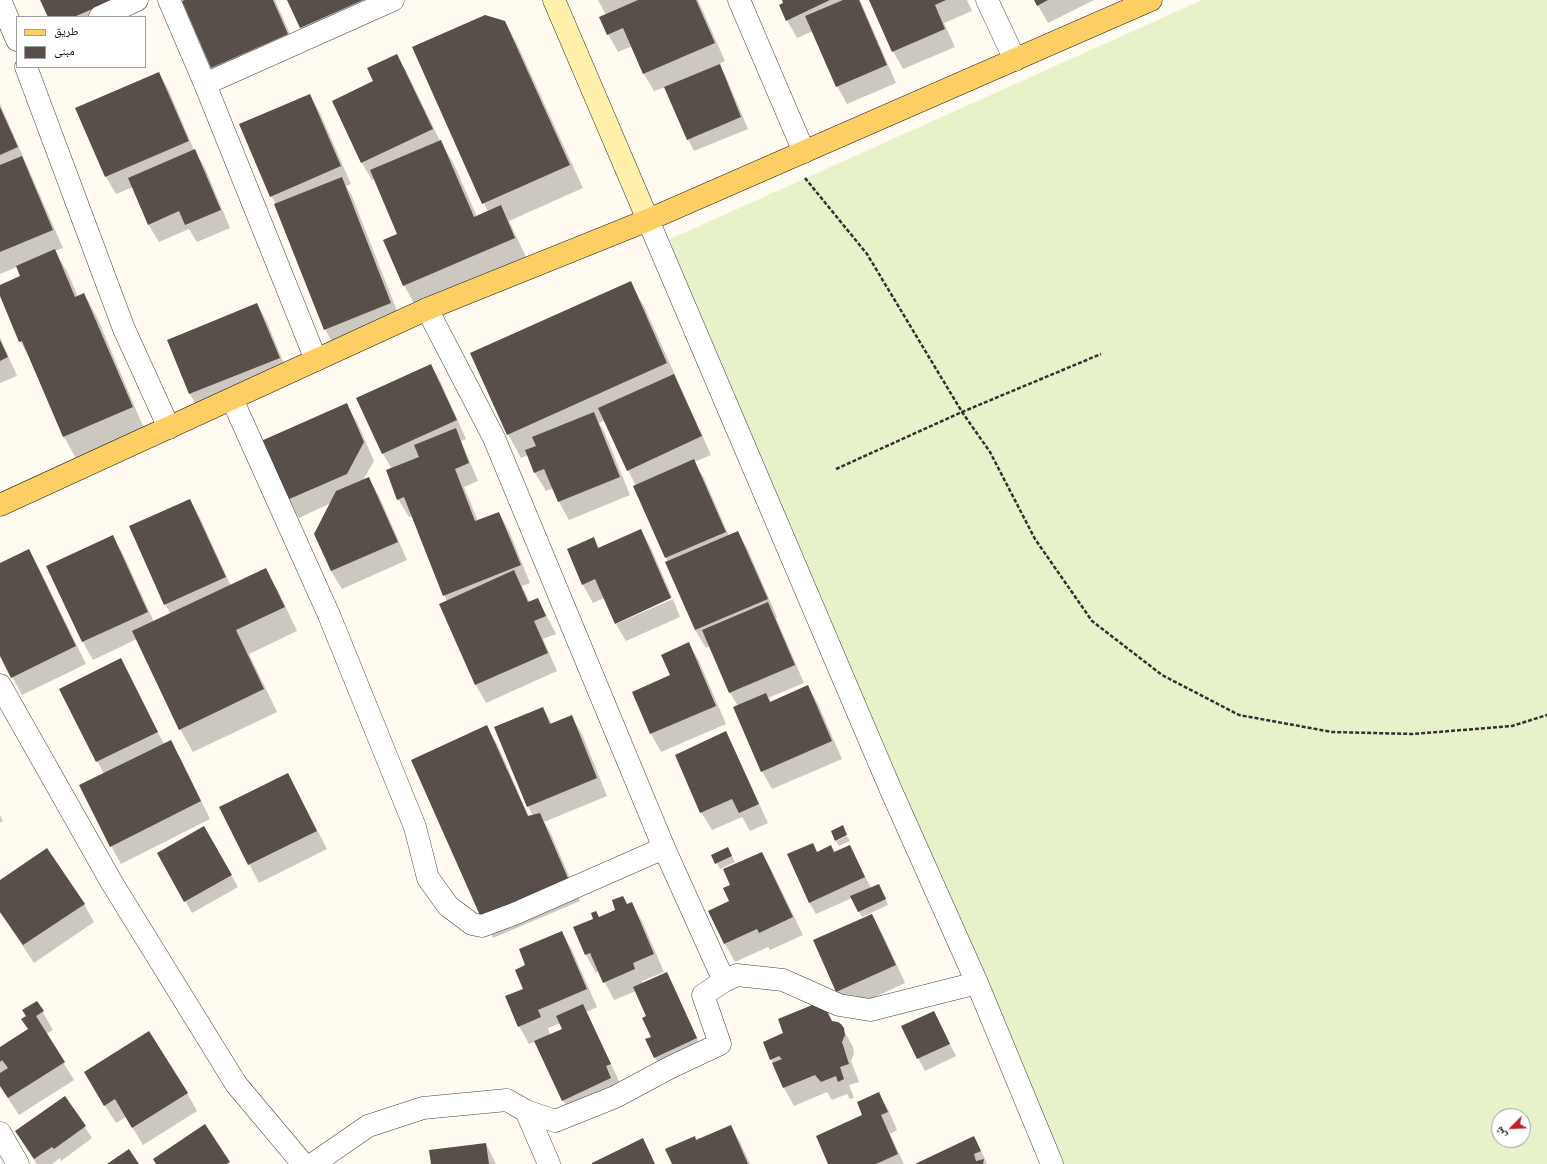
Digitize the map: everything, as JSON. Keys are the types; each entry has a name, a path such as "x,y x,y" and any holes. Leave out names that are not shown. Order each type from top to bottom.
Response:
{"main road":[{"path":"554,0 648,220"},
{"path":"0,505 427,309 648,220 1151,0"}],"street":[{"path":"0,0 11,40"},
{"path":"102,16 137,0"},
{"path":"169,0 205,84 316,360"},
{"path":"205,84 393,0"},
{"path":"738,0 798,154"},
{"path":"987,0 1015,60"},
{"path":"26,68 124,329 169,428"},
{"path":"648,220 890,788 977,982 1052,1164"},
{"path":"427,309 494,438 664,848 724,981"},
{"path":"232,399 329,615 415,827 428,878 448,906 472,924 482,926 514,914 664,848"},
{"path":"0,685 112,883 236,1084 303,1164"},
{"path":"313,1164 368,1126 423,1108 507,1100 526,1110 555,1121 615,1097 669,1068 720,1044 703,995 724,981 737,975 783,980 815,996 839,1005 870,1010 977,982"},
{"path":"526,1110 549,1164"},
{"path":"0,1133 18,1164"}],"path":[{"path":"798,154 808,182 867,254 962,412 990,452 1036,539 1092,621 1162,675 1239,715 1332,732 1428,733 1512,726 1547,715"},
{"path":"836,469 962,412 1101,354"}],"green space":[{"path":"1202,0 1547,0 1547,1164 1063,1164 668,240"}],"building":[{"path":"40,0 113,0 76,16 48,16"},
{"path":"273,0 288,34 211,68 182,1"},
{"path":"287,0 363,0 300,28"},
{"path":"638,0 696,0 715,43 643,74 623,28 607,35 599,17"},
{"path":"782,0 830,0 786,21 779,5 783,3"},
{"path":"843,0 859,0 887,65 836,87 805,16"},
{"path":"869,0 946,0 935,5 945,29 892,52"},
{"path":"1034,0 1048,0 1037,6"},
{"path":"485,15 505,21 570,165 482,204 412,47"},
{"path":"397,54 433,129 361,163 332,101 373,81 367,68"},
{"path":"720,64 741,117 687,140 664,87"},
{"path":"159,72 189,141 105,177 75,108"},
{"path":"310,94 341,166 270,197 239,124"},
{"path":"0,107 18,147 0,155"},
{"path":"441,140 474,217 501,205 515,238 403,286 383,240 397,234 370,170"},
{"path":"195,149 221,210 185,225 179,211 148,225 128,178"},
{"path":"22,156 53,230 0,252 0,165"},
{"path":"342,177 391,303 324,330 274,204"},
{"path":"55,249 75,297 84,293 133,407 63,437 22,341 19,342 0,296 0,285 20,276 16,266"},
{"path":"631,281 667,363 507,435 470,353"},
{"path":"257,303 280,358 189,394 167,340"},
{"path":"0,340 8,357 0,361"},
{"path":"431,364 457,420 382,454 356,398"},
{"path":"674,374 702,436 627,471 598,408"},
{"path":"347,403 364,442 347,474 287,500 261,441"},
{"path":"594,412 620,477 558,502 544,469 534,473 525,450 536,446 532,437"},
{"path":"456,428 469,463 455,469 475,521 499,512 521,565 443,596 404,497 397,500 386,470 419,457 414,445"},
{"path":"694,459 726,532 665,558 633,486"},
{"path":"369,477 398,542 331,571 314,534 336,491"},
{"path":"190,499 226,577 164,605 129,526"},
{"path":"641,529 671,598 615,624 595,579 582,585 567,549 594,537 598,548"},
{"path":"738,531 768,599 695,630 665,562"},
{"path":"113,535 148,612 82,642 46,566"},
{"path":"29,549 76,646 11,678 0,656 0,563"},
{"path":"266,568 285,607 236,630 264,689 179,730 132,631"},
{"path":"514,570 528,602 538,598 546,616 534,621 548,653 475,685 439,604"},
{"path":"768,602 795,665 729,693 702,630"},
{"path":"689,642 716,706 650,734 632,692 670,675 661,655"},
{"path":"121,658 158,732 96,762 59,689"},
{"path":"808,685 832,741 761,772 733,707 766,693 770,702"},
{"path":"543,707 550,724 572,715 597,778 527,807 494,727"},
{"path":"487,725 528,816 540,813 570,883 482,920 411,760"},
{"path":"726,731 759,804 739,813 732,799 700,813 675,755"},
{"path":"171,740 201,801 110,847 79,785"},
{"path":"288,773 317,831 248,865 219,807"},
{"path":"843,825 847,835 835,841 831,831"},
{"path":"204,826 232,875 184,902 157,853"},
{"path":"813,843 817,852 831,845 834,852 850,845 865,877 809,903 787,854"},
{"path":"728,847 732,856 715,864 711,855"},
{"path":"47,848 85,904 23,945 0,912 0,880"},
{"path":"762,852 793,917 759,933 757,929 724,944 708,911 729,901 723,888 730,885 723,869"},
{"path":"879,884 886,899 858,912 850,896"},
{"path":"623,896 627,904 632,902 654,954 633,963 635,969 603,983 590,953 585,955 573,927 593,919 591,913 596,911 599,917 615,910 612,900"},
{"path":"872,914 896,965 836,992 813,940"},
{"path":"562,931 587,989 538,1010 541,1017 518,1027 505,996 523,989 515,970 525,965 519,949"},
{"path":"667,972 697,1038 654,1058 645,1039 651,1037 642,1018 646,1016 633,987"},
{"path":"37,1001 44,1011 36,1016 65,1062 8,1098 0,1086 0,1073 8,1068 2,1060 0,1062 0,1047 28,1029 21,1019 26,1016 22,1010"},
{"path":"822,1001 832,1021 838,1022 844,1028 845,1035 842,1042 849,1064 840,1067 844,1079 838,1082 836,1076 821,1082 815,1075 783,1088 772,1063 782,1059 779,1056 770,1060 763,1042 783,1033 778,1019"},
{"path":"583,1004 611,1064 606,1066 611,1078 562,1101 534,1041 562,1029 556,1016"},
{"path":"934,1011 950,1044 917,1059 901,1026"},
{"path":"149,1031 188,1093 132,1128 115,1099 104,1106 84,1072"},
{"path":"879,1092 888,1112 881,1115 898,1154 876,1164 828,1164 816,1136 862,1115 857,1102"},
{"path":"65,1096 86,1126 54,1149 52,1147 34,1159 15,1131"},
{"path":"205,1124 230,1162 227,1164 156,1164 153,1159"},
{"path":"731,1125 748,1164 672,1164 665,1149 695,1136 696,1140"},
{"path":"974,1136 981,1151 974,1154 976,1161 984,1159 983,1164 915,1164"},
{"path":"643,1138 655,1164 592,1164 592,1163"},
{"path":"486,1143 489,1164 431,1164 429,1150"},
{"path":"129,1149 139,1164 107,1164"}]}
